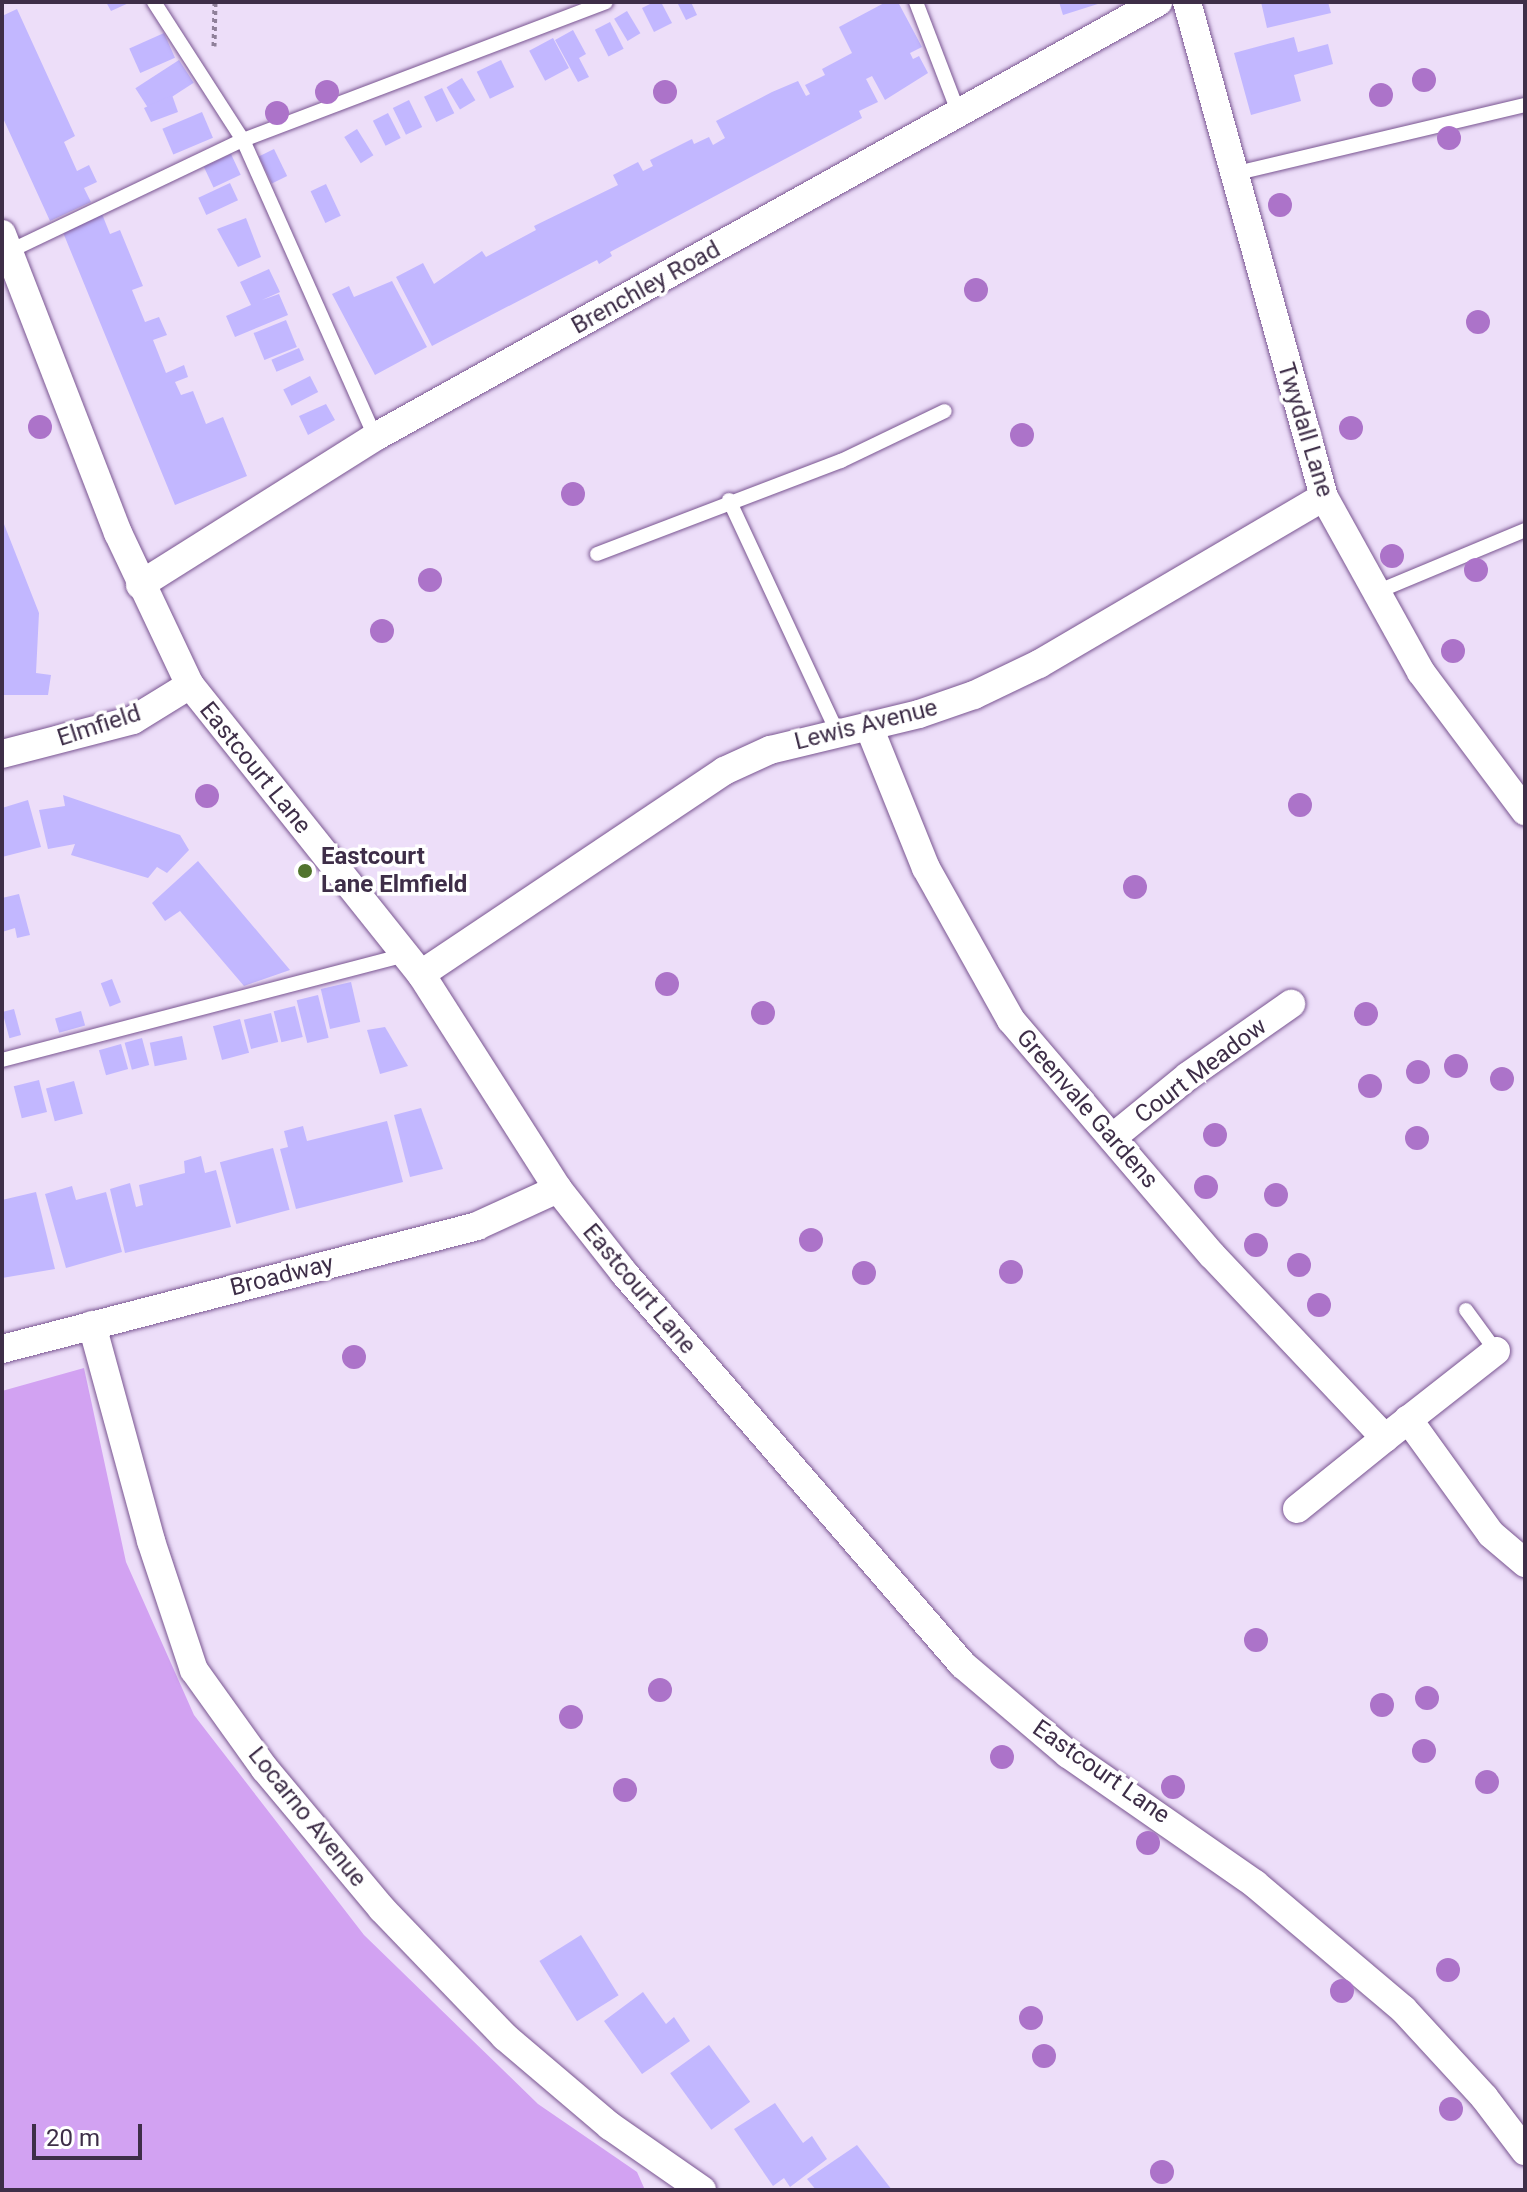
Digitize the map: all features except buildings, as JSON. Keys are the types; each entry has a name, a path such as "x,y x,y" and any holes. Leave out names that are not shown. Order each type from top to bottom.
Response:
{"street":[{"name":"Brenchley Road","path":"140,585 375,437 960,115 1158,2"},
{"name":"Twydall Lane","path":"1187,2 1232,174 1324,497 1374,593 1421,672 1525,811"},
{"name":"Eastcourt Lane","path":"5,246 140,585 190,685 413,964 558,1189 785,1463 963,1665 1068,1754 1255,1884 1403,2009 1484,2097 1525,2151"},
{"name":"Lewis Avenue","path":"413,964 700,784 770,750 943,707 1039,664 1324,497"},
{"name":"Elmfield","path":"2,754 133,720 190,685"},
{"name":"Greenvale Gardens","path":"869,727 926,868 1011,1020 1212,1255 1385,1438"},
{"name":"Court Meadow","path":"1112,1138 1188,1076 1291,1004"},
{"name":"Broadway","path":"2,1349 477,1226 558,1189"},
{"name":"Locarno Avenue","path":"92,1325 171,1607 194,1670 265,1769 362,1885 495,2026 610,2126 702,2190"},
{"path":"1297,1509 1496,1351"},
{"path":"1408,1419 1491,1534 1525,1563"}],"lane":[{"path":"154,2 243,140 375,437"},
{"path":"5,246 243,140 606,2"},
{"path":"916,2 960,115"},
{"path":"1232,174 1525,105"},
{"path":"597,554 729,500 841,461 945,411"},
{"path":"729,500 837,732"},
{"path":"1374,593 1525,530"},
{"path":"2,1060 413,964"},
{"path":"1466,1310 1496,1351"}],"shaded area":[{"path":"84,1368 126,1562 194,1715 364,1935 538,2104 637,2172 645,2190 2,2190 2,1391"}],"place":[{"name":"Eastcourt Lane Elmfield","path":"305,871"}]}
